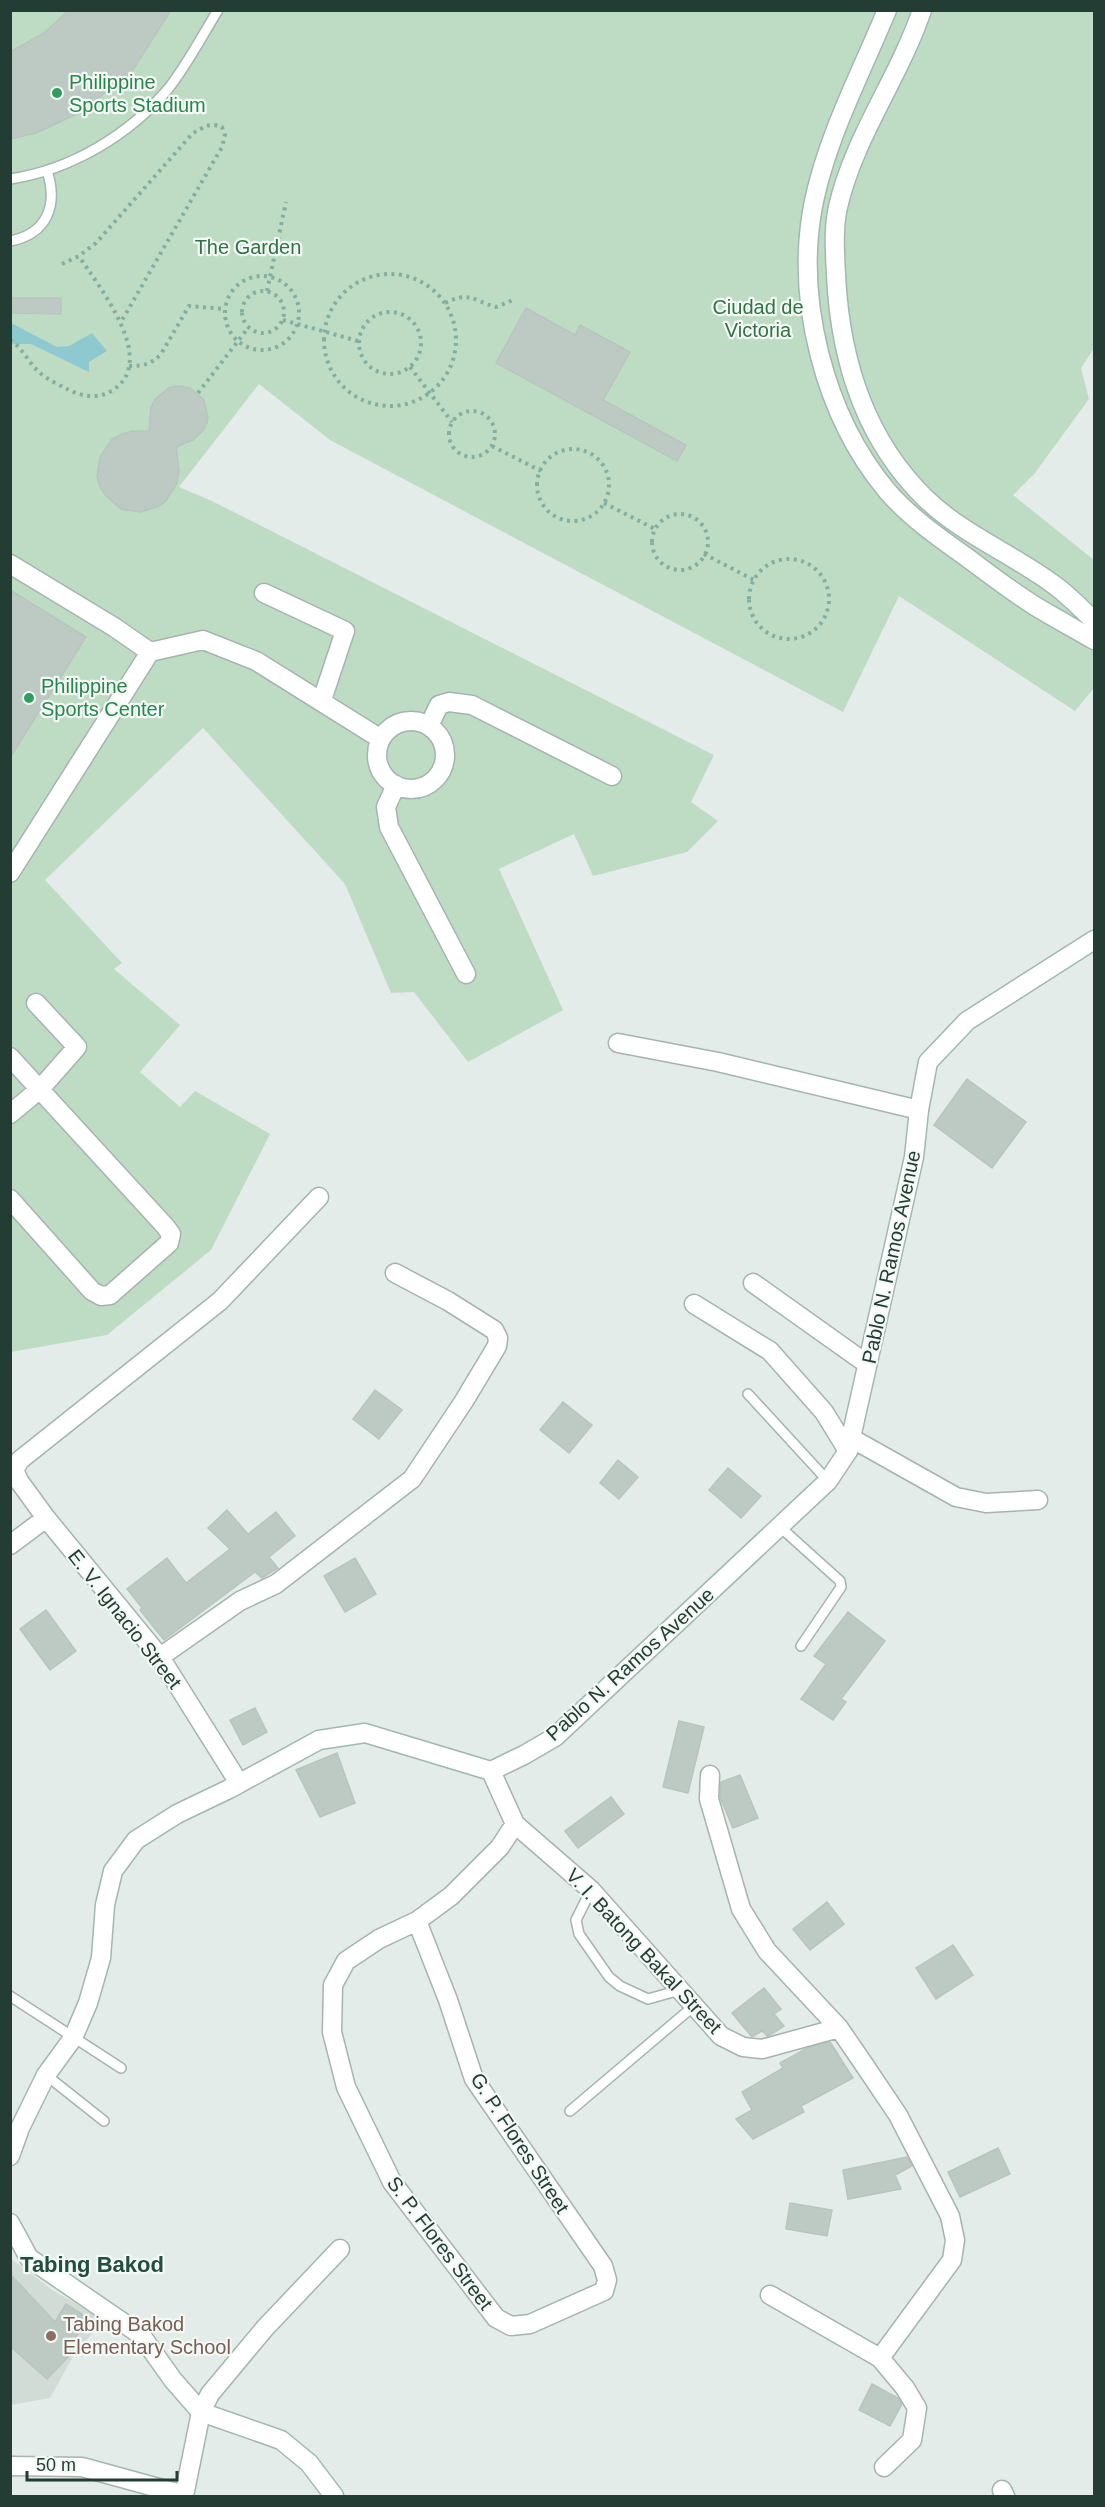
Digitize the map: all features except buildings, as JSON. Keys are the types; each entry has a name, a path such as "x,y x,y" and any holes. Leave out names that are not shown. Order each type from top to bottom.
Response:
{"street":[{"path":"887,10 828,149 814,201 808,242 807,276 812,320 827,382 861,453 888,492 941,539 1034,606 1095,640"},
{"path":"922,10 854,157 838,208 834,247 838,312 851,376 866,412 886,448 925,498 950,518 1057,587 1095,621"},
{"path":"827,382 851,376"},
{"path":"10,564 114,627 150,652"},
{"path":"264,592 345,631 322,700"},
{"path":"10,873 150,652 203,640 256,661 322,700 381,739"},
{"path":"429,726 439,705 449,702 472,705 612,776"},
{"path":"419,723 429,726 442,742 444,763 440,773 432,782 422,787 410,789 396,785 382,772 378,761 377,750 381,739 398,724 419,723"},
{"path":"396,785 386,807 389,826 466,974"},
{"name":"Pablo N. Ramos Avenue","path":"491,1771 555,1737 828,1481 849,1445 914,1157 919,1110 928,1062 967,1021 1095,940"},
{"path":"10,1114 40,1089 77,1047 36,1003"},
{"path":"618,1043 718,1062 919,1110"},
{"path":"10,1057 165,1226 171,1234 169,1243 110,1295 101,1296 92,1291 10,1199"},
{"name":"E. V. Ignacio Street","path":"239,1783 160,1657 46,1518 19,1481 14,1470 20,1460 220,1301 319,1197"},
{"path":"160,1657 240,1601 276,1584 412,1479 464,1401 497,1346 498,1338 494,1330 448,1301 395,1273"},
{"path":"753,1283 867,1364"},
{"path":"694,1304 770,1351 824,1412 849,1445 956,1497 986,1503 1038,1500"},
{"path":"10,1545 46,1518"},
{"path":"10,2156 20,2128 46,2074 73,2038 88,2003 101,1958 105,1905 113,1871 135,1840 177,1814 319,1740 365,1733 491,1771"},
{"name":"V. I. Batong Bakal Street","path":"491,1771 515,1824 591,1890 721,2036 743,2047 762,2049 839,2028"},
{"path":"710,1775 709,1799 741,1909 777,1963 839,2028 898,2115 950,2216 954,2240 952,2260 880,2358"},
{"name":"S. P. Flores Street","path":"515,1824 500,1847 451,1896 417,1922 379,1939 346,1961 333,1985 332,2032 346,2087 392,2182 496,2318 511,2326 530,2324 604,2291"},
{"name":"G. P. Flores Street","path":"417,1922 448,2000 474,2079 603,2266 607,2280 604,2291"},
{"path":"10,2223 28,2258 141,2335 173,2380 201,2412 281,2440 309,2463 334,2496"},
{"path":"10,2466 82,2467 184,2496 201,2412 210,2394 265,2328 340,2249"},
{"path":"770,2295 880,2358 906,2388 916,2408 912,2440 884,2467"}],"lane":[{"path":"10,178 46,171 78,158 123,133 168,88 218,10"},
{"path":"10,241 30,235 44,222 51,206 52,188 46,171"},
{"path":"748,1394 828,1481"},
{"path":"779,1526 834,1573 840,1581 841,1587 801,1646"},
{"path":"591,1890 576,1920 579,1934 609,1977 620,1986 648,1999 682,1990"},
{"path":"10,1996 120,2068"},
{"path":"570,2111 695,2005"},
{"path":"46,2074 104,2121"}],"path":[{"path":"62,264 79,256 96,243 194,133 205,126 215,124 222,127 225,135 222,147 121,322"},
{"path":"267,291 286,202"},
{"path":"10,340 39,372 71,391 86,396 102,396 115,389 124,378 129,366 129,350 121,322 79,256"},
{"path":"401,274 414,278 437,292 445,303 455,326 456,351 447,375 430,393 418,401 390,407 376,405 350,394 331,373 326,360 324,331 327,318 340,296 350,287 375,275 401,274"},
{"path":"260,275 270,276 280,280 295,294 299,304 298,324 293,333 277,347 257,350 238,341 226,323 225,309 231,292 239,284 260,275"},
{"path":"259,291 274,294 283,305 283,320 279,326 267,333 254,332 248,328 241,314 246,299 259,291"},
{"path":"445,303 460,295 496,307 513,300"},
{"path":"129,366 145,365 155,361 189,306 225,309"},
{"path":"390,311 409,317 416,324 422,342 416,360 410,367 393,374 375,371 363,359 358,341 360,332 372,316 390,311"},
{"path":"283,320 358,341"},
{"path":"198,393 248,328"},
{"path":"410,367 452,422"},
{"path":"466,411 485,414 492,420 496,438 488,452 473,458 458,453 448,435 452,422 466,411"},
{"path":"492,446 541,471"},
{"path":"574,450 585,451 602,463 607,473 608,494 599,511 583,520 565,520 556,517 548,511 538,492 541,471 554,455 574,450"},
{"path":"604,503 655,529"},
{"path":"675,515 692,518 704,530 707,546 704,554 692,567 675,570 667,567 655,555 652,546 655,529 667,517 675,515"},
{"path":"704,554 754,580"},
{"path":"796,560 808,565 818,572 825,582 828,606 824,618 818,627 800,638 779,638 769,634 754,620 750,610 748,600 754,580 772,563 796,560"}],"shaded area":[{"name":"Tabing Bakod Elementary School","path":"10,2258 52,2290 105,2320 76,2351 50,2398 11,2405"}],"green space":[{"name":"Ciudad de Victoria","path":"10,11 1094,11 1094,348 1081,368 1089,399 1035,473 1013,495 1094,560 1094,688 1075,711 899,596 843,712 330,440 259,384 179,487 212,501 714,755 691,802 718,821 687,852 593,876 574,834 499,869 563,1010 468,1062 414,992 391,993 345,884 203,728 45,880 122,963 114,969 180,1025 140,1072 180,1107 195,1091 270,1134 211,1250 107,1335 11,1352"}],"water":[{"path":"11,323 57,347 69,346 92,333 107,351 89,362 89,372 31,344 11,344"}],"place":[{"name":"Philippine Sports Stadium","path":"57,93"},
{"name":"Philippine Sports Center","path":"29,698"},
{"name":"Tabing Bakod Elementary School","path":"51,2336"}],"district":[{"name":"Tabing Bakod","path":"92,2264"}],"park label":[{"name":"The Garden","path":"248,247"}]}
